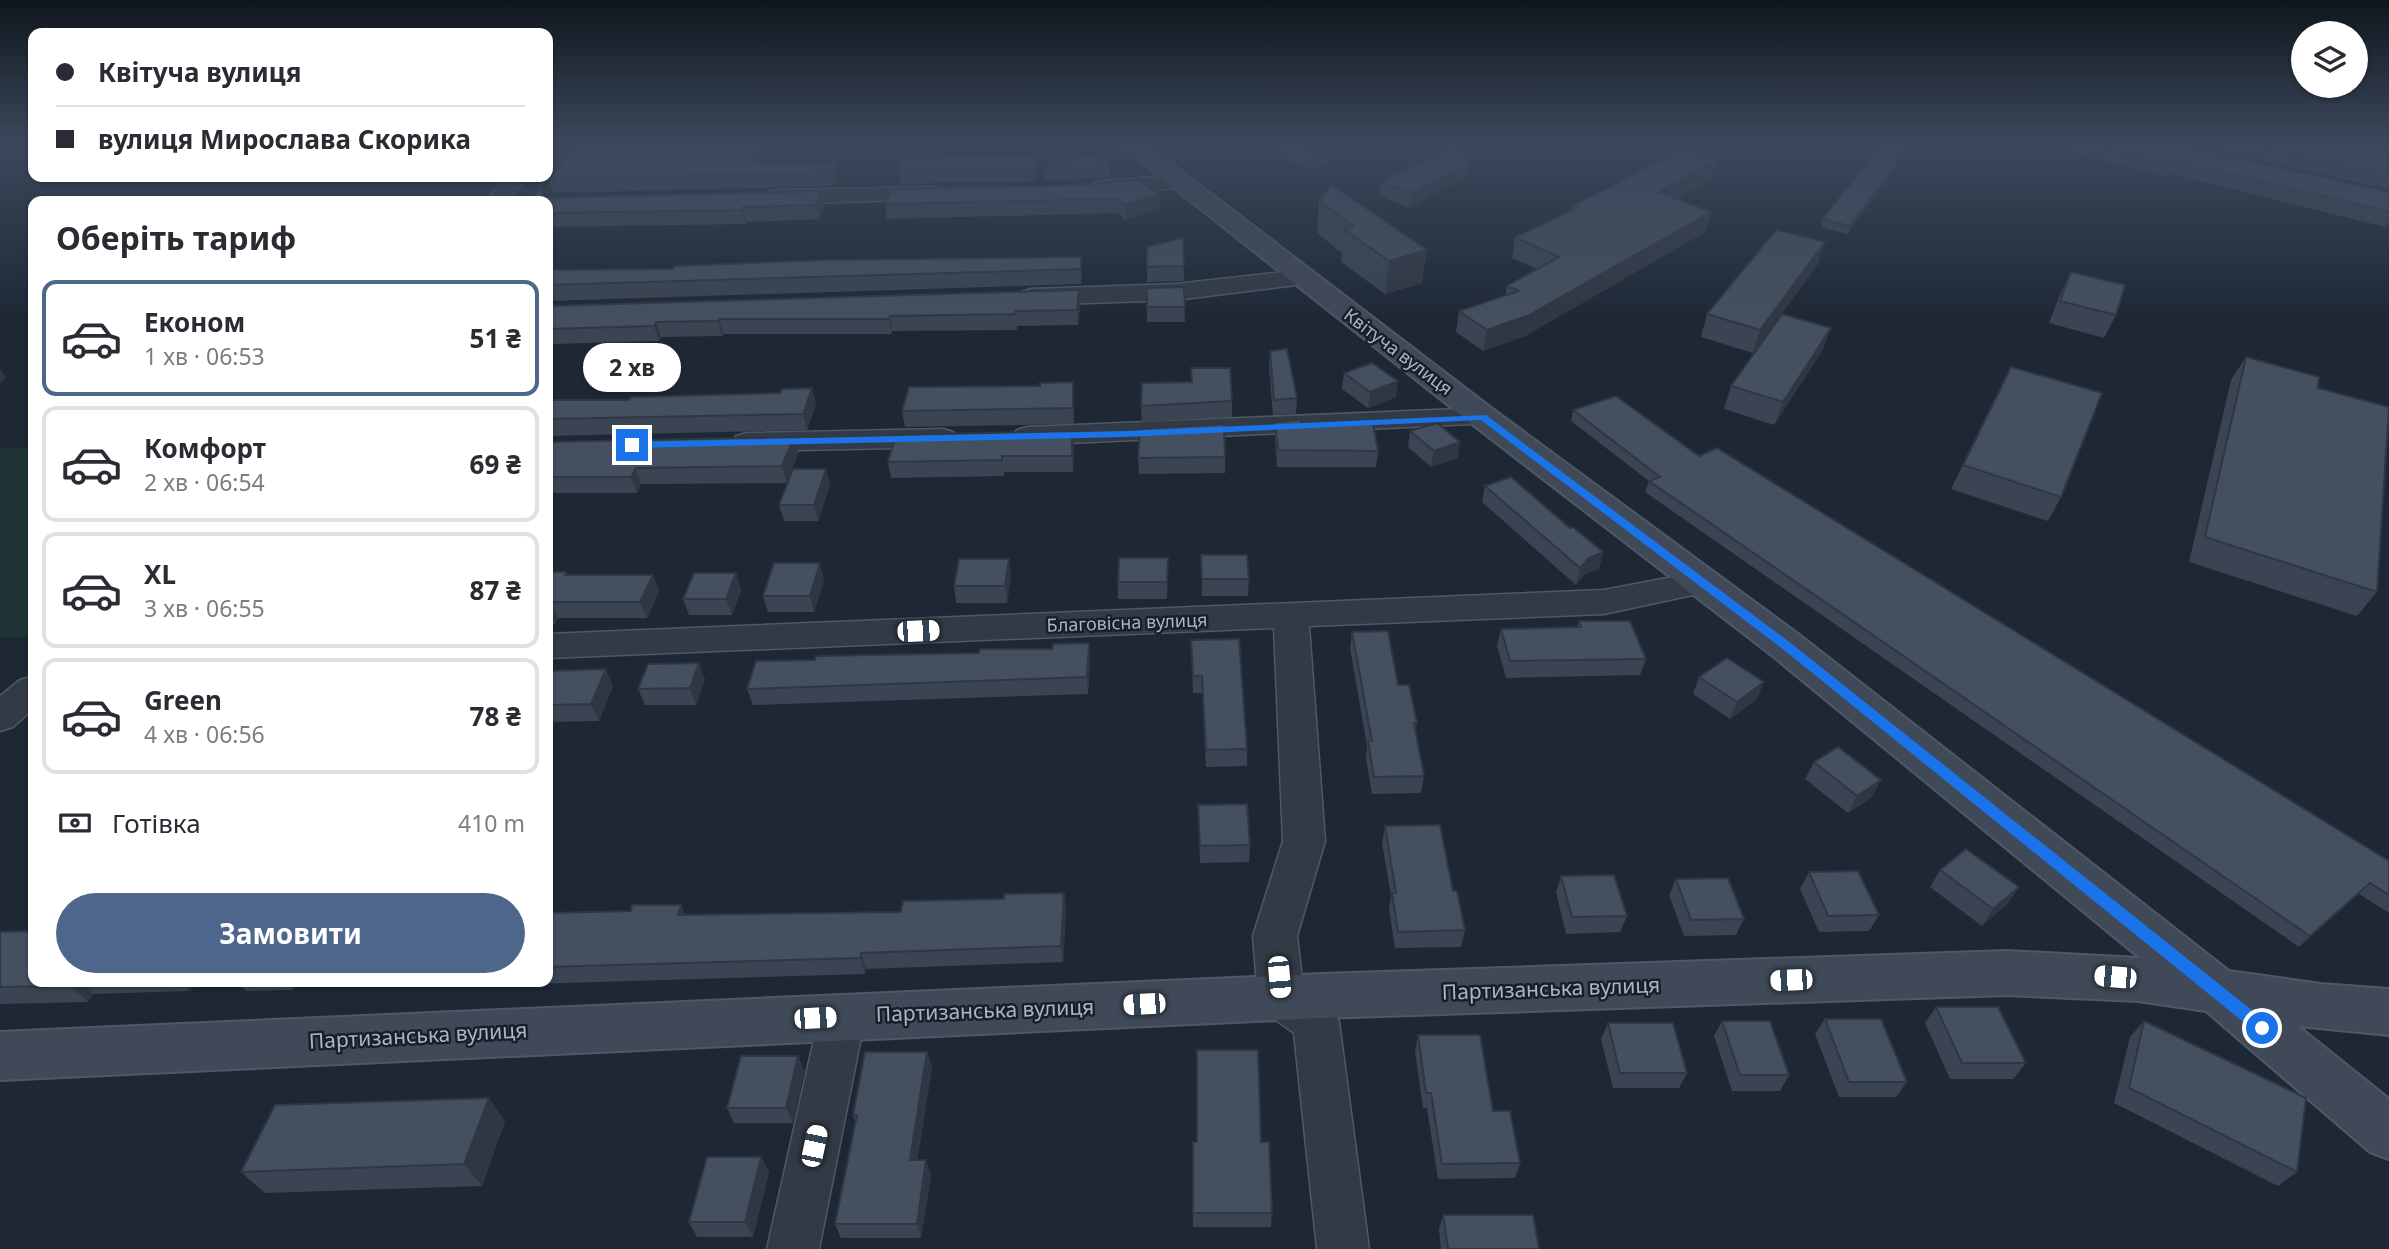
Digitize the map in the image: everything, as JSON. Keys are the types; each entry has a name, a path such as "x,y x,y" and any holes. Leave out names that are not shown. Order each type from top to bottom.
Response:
{"street":[{"name":"Квітуча вулиця","path":"1207,203 1483,417 1704,582 2220,993 2389,1133"},
{"path":"1009,298 1176,292 1302,278"},
{"path":"1005,436 1126,434 1483,417"},
{"path":"715,443 964,437"},
{"name":"Благовісна вулиця","path":"553,646 1604,602 1704,582"},
{"path":"1291,617 1304,841 1275,936 1281,998 1316,1022 1343,1249"},
{"path":"0,717 28,693"},
{"name":"Партизанська вулиця","path":"0,1056 1281,998 2007,974 2138,979 2321,1007 2389,1012"},
{"path":"793,1249 842,1017"}],"green space":[{"path":"28,447 28,637 0,638 0,448"}],"building":[{"path":"553,203 817,203 743,207 742,210 553,213"},
{"path":"1323,203 1359,203 1427,250 1389,261 1344,229 1353,226"},
{"path":"1577,203 1688,203 1711,212 1529,315 1487,330 1459,311 1519,291 1507,286 1559,257 1515,237 1578,208 1572,206"},
{"path":"1835,203 1867,203 1850,226 1823,219"},
{"path":"2353,203 2389,203 2389,212"},
{"path":"1776,230 1825,242 1760,330 1707,314"},
{"path":"1183,238 1184,266 1147,267 1147,247"},
{"path":"1081,257 1081,269 553,285 553,270 673,269 675,266 824,260"},
{"path":"2071,272 2125,285 2116,315 2060,301"},
{"path":"1184,287 1185,307 1147,307 1147,288"},
{"path":"1079,290 1077,310 890,316 889,319 719,319 656,322 654,326 553,329 553,306"},
{"path":"1782,314 1831,328 1783,402 1731,386"},
{"path":"1287,349 1297,398 1274,400 1270,351"},
{"path":"2246,357 2319,377 2318,388 2389,407 2377,592 2205,537"},
{"path":"1372,363 1398,381 1370,392 1344,373"},
{"path":"2011,367 2102,393 2061,497 1963,465"},
{"path":"1191,368 1230,368 1232,401 1141,406 1142,383 1192,382"},
{"path":"1073,382 1073,408 902,411 909,387 1040,386 1040,383"},
{"path":"812,388 803,414 553,419 553,400 629,400 631,397 780,393 782,389"},
{"path":"1616,396 1699,456 1717,448 2389,861 2389,895 2370,883 2310,936 1649,481 1660,477 1573,410"},
{"path":"1301,420 1301,424 1373,424 1378,451 1278,450 1275,422"},
{"path":"1437,423 1460,442 1434,451 1410,431"},
{"path":"1224,424 1225,457 1138,458 1140,429"},
{"path":"1072,431 1072,456 1002,456 1002,460 888,462 896,435"},
{"path":"794,437 782,466 636,468 631,477 553,477 553,442"},
{"path":"793,469 826,469 814,505 779,505"},
{"path":"1511,477 1570,528 1573,527 1603,552 1589,558 1580,568 1485,486"},
{"path":"1201,555 1247,555 1249,579 1202,579"},
{"path":"1119,558 1168,558 1167,582 1118,582"},
{"path":"959,559 1009,559 1005,586 954,586"},
{"path":"774,563 820,563 810,596 763,596"},
{"path":"553,572 566,572 565,575 653,575 640,602 553,602"},
{"path":"694,573 736,573 726,599 683,599"},
{"path":"1579,621 1630,621 1646,659 1510,661 1501,629 1581,627"},
{"path":"1388,631 1398,685 1409,685 1424,776 1374,777 1368,741 1372,741 1352,632"},
{"path":"1239,639 1247,749 1206,750 1202,676 1193,676 1191,640"},
{"path":"1089,643 1087,677 747,689 756,661 815,660 816,656 979,653 980,649 1052,649 1053,644"},
{"path":"1727,658 1764,682 1737,702 1699,677"},
{"path":"699,663 690,688 638,689 648,664"},
{"path":"606,669 591,704 553,705 553,671"},
{"path":"1838,747 1881,780 1857,796 1814,762"},
{"path":"1247,804 1250,845 1200,846 1198,805"},
{"path":"1440,825 1453,891 1457,891 1465,930 1398,932 1392,893 1396,893 1385,826"},
{"path":"1966,849 2019,887 1993,909 1940,870"},
{"path":"1858,871 1879,915 1828,916 1809,872"},
{"path":"1614,875 1627,916 1572,917 1561,876"},
{"path":"1728,878 1744,919 1691,920 1676,879"},
{"path":"1064,893 1061,946 861,953 861,958 553,967 553,913 631,911 632,905 681,905 678,915 901,912 903,901 1004,899 1004,894"},
{"path":"28,931 28,987 0,987 0,932"},
{"path":"1936,1007 1998,1007 2026,1063 1962,1063"},
{"path":"1825,1019 1881,1019 1907,1082 1849,1082"},
{"path":"1722,1021 1770,1021 1789,1075 1740,1075"},
{"path":"2144,1021 2306,1098 2297,1172 2129,1088"},
{"path":"1608,1023 1673,1023 1687,1073 1620,1073"},
{"path":"1418,1035 1480,1035 1493,1111 1510,1111 1520,1163 1442,1164 1431,1093 1426,1093"},
{"path":"1197,1050 1258,1050 1261,1142 1269,1142 1272,1213 1193,1213 1193,1142 1197,1142"},
{"path":"865,1052 927,1052 910,1160 926,1160 917,1224 835,1224 857,1115 853,1115"},
{"path":"741,1056 798,1056 786,1108 727,1108"},
{"path":"489,1098 464,1164 241,1172 275,1105"},
{"path":"707,1157 761,1157 745,1222 689,1222"},
{"path":"1443,1215 1533,1215 1539,1249 1448,1249"}],"route":[{"path":"632,445 1126,434 1483,417 1788,647 2262,1028"}]}
